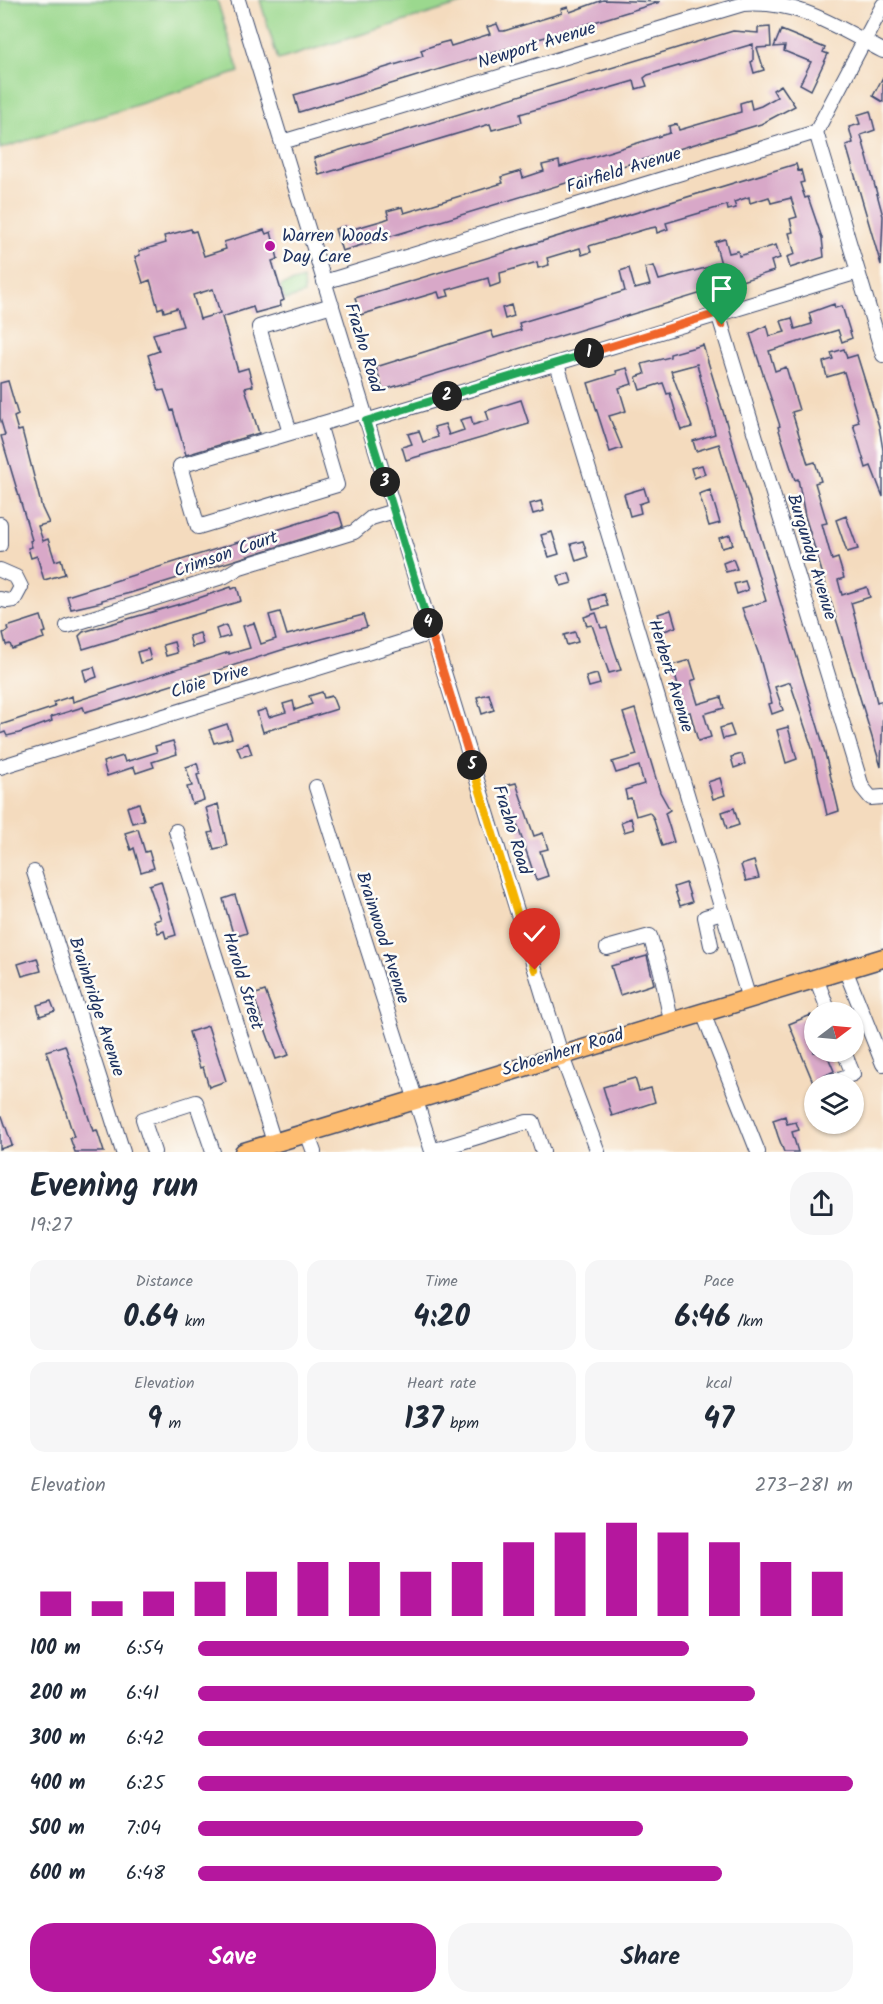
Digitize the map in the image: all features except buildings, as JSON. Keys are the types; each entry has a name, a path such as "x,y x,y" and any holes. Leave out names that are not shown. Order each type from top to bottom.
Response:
{"main road":[{"name":"Schoenherr Road","path":"251,1151 273,1142 561,1054 883,958"}],"street":[{"name":"Frazho Road","path":"238,0 561,1054 598,1152"},
{"name":"Newport Avenue","path":"282,142 743,4 785,4 810,13 864,41"},
{"path":"883,5 816,132 883,355"},
{"path":"864,41 883,51"},
{"name":"Fairfield Avenue","path":"324,282 816,132"},
{"path":"319,424 338,485 198,527 180,466 319,424 365,416 557,363 858,272"},
{"path":"290,433 259,327 332,305"},
{"name":"Burgundy Avenue","path":"718,313 862,787 871,798 883,797"},
{"name":"Herbert Avenue","path":"557,363 749,999"},
{"name":"Crimson Court","path":"67,626 225,576 240,567 354,532 371,518 394,511"},
{"path":"0,524 0,545"},
{"path":"0,570 16,577 21,587 14,600 7,602 0,599"},
{"name":"Cloie Drive","path":"0,767 431,633"},
{"name":"Brainwood Avenue","path":"316,787 431,1152"},
{"name":"Harold Street","path":"176,831 273,1142"},
{"name":"Brainbridge Avenue","path":"34,872 123,1152"},
{"path":"711,945 705,918 723,912"},
{"path":"607,948 650,936 661,972 671,1021"},
{"path":"845,969 883,1064"},
{"path":"816,978 825,1002"},
{"path":"703,1013 758,1152"},
{"path":"154,1152 143,1119 196,1102 213,1152"},
{"path":"431,1152 527,1122 533,1122 536,1126 543,1152"},
{"path":"307,1133 314,1152"}],"green space":[{"path":"0,0 217,0 239,72 0,149"},
{"path":"260,0 474,0 278,60"},
{"path":"303,279 304,294 285,300 280,286"}],"place":[{"name":"Warren Woods Day Care","path":"270,246"}],"route":[{"path":"535,970 366,421 718,313 722,325"}]}
